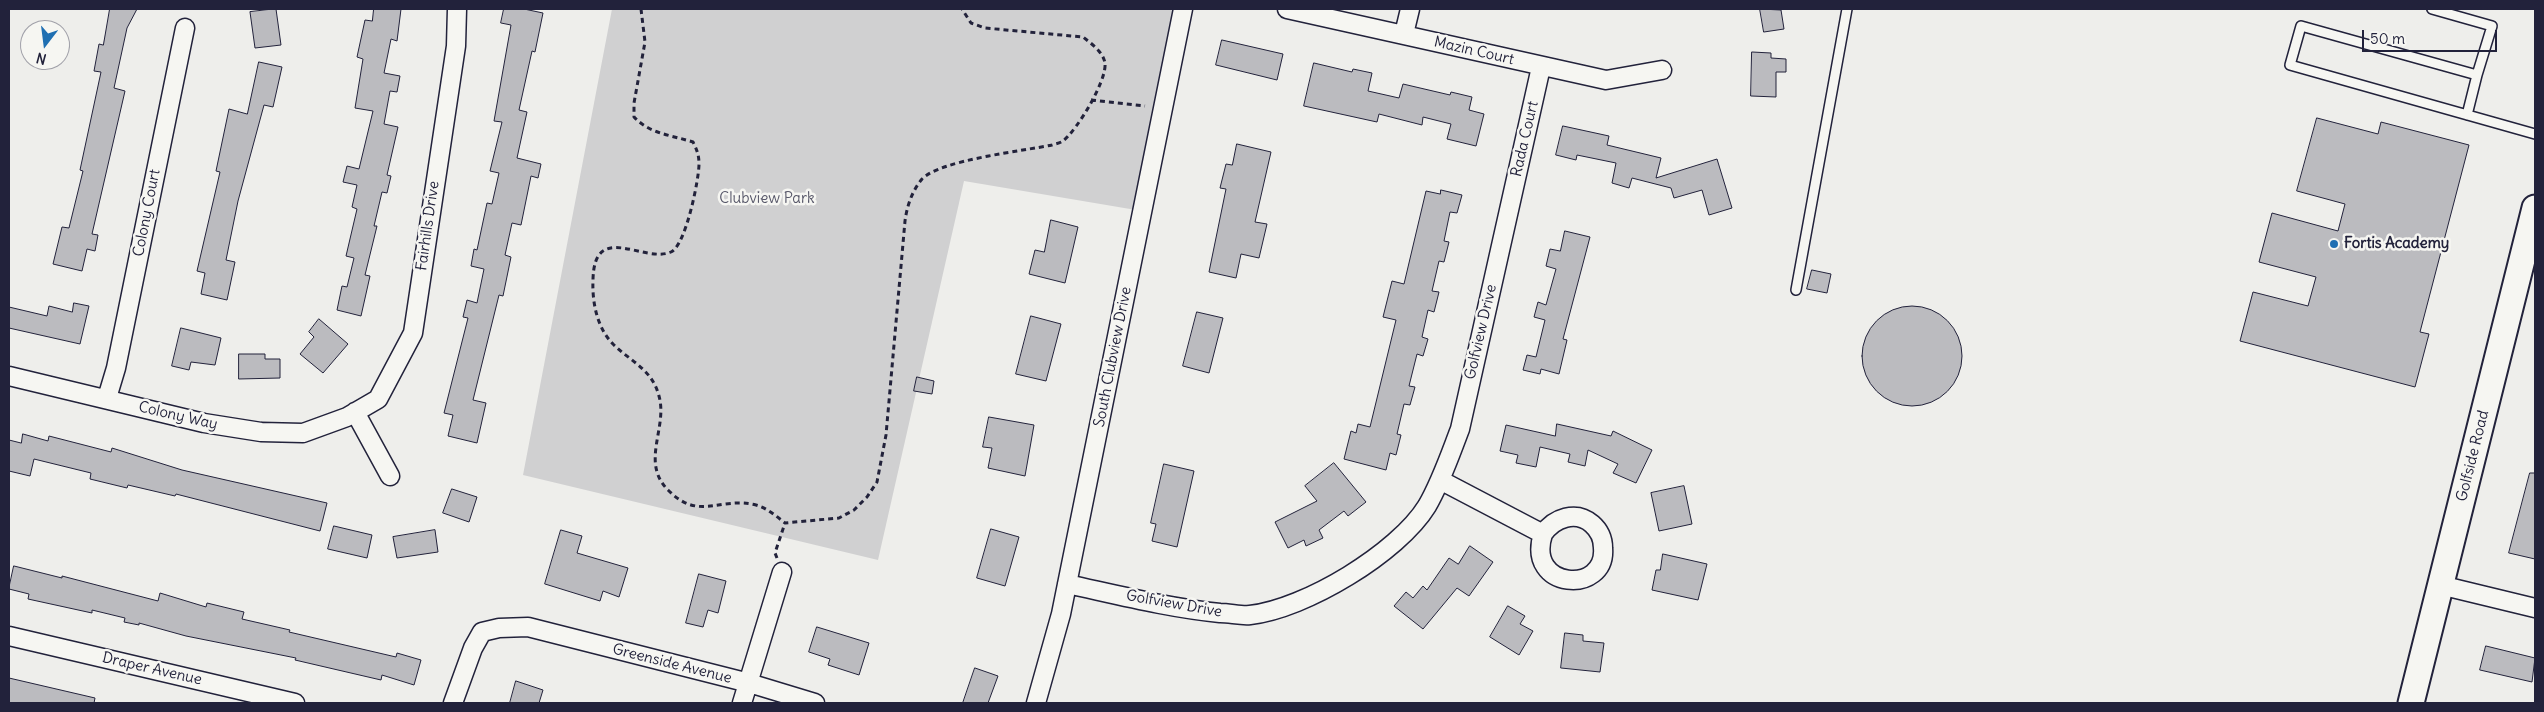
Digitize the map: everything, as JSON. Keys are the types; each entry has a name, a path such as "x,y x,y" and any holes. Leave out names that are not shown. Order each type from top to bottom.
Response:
{"main road":[{"name":"Golfside Road","path":"2411,703 2535,208"}],"street":[{"name":"Fairhills Drive","path":"351,415 378,399 413,333 456,46 457,9"},
{"name":"South Clubview Drive","path":"1036,703 1067,584 1183,9"},
{"name":"Mazin Court","path":"1287,9 1606,80 1662,70"},
{"path":"1404,34 1410,9"},
{"name":"Colony Court","path":"107,398 116,368 185,28"},
{"name":"Rada Court","path":"1509,211 1541,67"},
{"name":"Golfview Drive","path":"1067,584 1196,611 1250,615 1299,603 1359,570 1411,526 1427,507 1440,480 1460,430 1509,211"},
{"name":"Colony Way","path":"9,376 107,398 204,423 261,432 303,433 351,415"},
{"path":"351,415 390,476"},
{"path":"1440,480 1543,534"},
{"path":"742,703 782,572"},
{"path":"2440,585 2535,608"},
{"name":"Greenside Avenue","path":"453,703 472,648 482,632 499,628 528,627 749,683 815,703"},
{"name":"Draper Avenue","path":"9,636 295,703"}],"lane":[{"path":"1796,290 1847,9"},
{"path":"2432,9 2492,26 2467,114"},
{"path":"2478,75 2301,26 2290,65 2535,134"}],"path":[{"path":"641,9 645,42 634,103 634,117 642,125 655,132 693,142 699,153 697,184 681,242 675,250 666,254 625,247 609,248 599,256 594,267 593,281 597,316 604,332 612,343 643,367 655,383 660,398 661,412 654,455 657,476 667,489 681,502 695,507 737,503 757,506 772,512 785,523 839,518 854,510 877,482 886,435 905,221 912,194 923,178 951,164 1052,146 1062,141 1101,86 1105,72 1101,54 1083,38 1063,34 1010,32 985,28 971,23 962,9"},
{"path":"1091,100 1163,109"},
{"path":"782,572 776,553 785,523"}],"green space":[{"name":"Clubview Park","path":"612,9 1183,9 1142,211 964,181 878,560 523,475"}],"building":[{"path":"110,9 137,9 127,28 114,88 125,91 92,234 98,235 95,251 87,249 82,271 53,264 62,227 69,228 83,171 80,170 101,72 94,71 99,44 103,45"},
{"path":"276,9 281,45 255,48 250,12"},
{"path":"374,9 401,9 397,41 391,39 384,73 400,76 397,92 390,91 384,124 398,127 387,175 391,176 387,193 382,192 374,226 377,226 365,275 370,276 361,316 337,310 342,286 347,287 354,258 346,256 357,209 352,207 357,185 343,182 347,166 359,169 373,111 355,108 363,59 357,57 365,20 372,21"},
{"path":"504,9 524,9 543,13 535,52 532,51 519,110 527,112 517,158 541,164 538,178 531,176 521,225 512,223 505,255 511,257 503,296 499,295 473,400 486,403 477,443 448,436 453,415 444,413 468,318 463,317 467,300 477,303 484,269 471,266 474,249 477,250 487,203 492,204 499,173 490,171 502,122 494,121 511,25 501,23"},
{"path":"1760,9 1781,10 1784,29 1764,32"},
{"path":"1222,40 1283,54 1277,80 1216,65"},
{"path":"1752,52 1771,53 1771,58 1786,59 1786,72 1776,72 1776,97 1751,96"},
{"path":"259,62 282,67 273,107 264,105 238,201 226,260 235,262 227,300 201,294 205,273 197,271 220,172 216,171 229,109 247,114"},
{"path":"1314,63 1352,72 1353,69 1372,73 1368,91 1399,98 1403,84 1450,95 1451,92 1472,97 1469,110 1484,114 1476,146 1447,139 1451,124 1423,117 1422,125 1379,114 1377,122 1304,106"},
{"name":"Fortis Academy","path":"2317,118 2378,134 2381,122 2469,145 2420,332 2429,334 2415,387 2240,341 2253,292 2308,306 2316,277 2259,262 2272,213 2338,231 2345,204 2297,191"},
{"path":"1563,126 1609,136 1607,145 1661,158 1656,178 1717,159 1732,208 1709,215 1702,190 1674,198 1671,188 1632,178 1629,188 1612,183 1616,163 1577,155 1576,160 1556,155"},
{"path":"1237,144 1271,152 1255,222 1267,224 1259,258 1241,254 1236,278 1209,272 1226,189 1220,188 1226,164 1232,165"},
{"path":"1441,190 1462,195 1457,213 1450,212 1444,241 1449,242 1444,262 1439,261 1432,291 1439,292 1434,312 1428,310 1422,337 1428,339 1423,356 1417,354 1409,386 1415,387 1410,405 1404,404 1397,434 1401,435 1396,455 1390,453 1386,470 1344,459 1351,431 1356,433 1358,424 1370,427 1396,320 1383,317 1392,281 1404,284 1426,191 1440,194"},
{"path":"1051,220 1078,227 1065,283 1029,274 1035,250 1044,252"},
{"path":"1565,231 1590,237 1563,339 1567,340 1559,374 1541,369 1540,374 1523,370 1527,355 1536,357 1545,320 1534,317 1538,302 1546,305 1556,269 1546,266 1550,249 1560,251"},
{"path":"1812,270 1831,274 1827,293 1807,289"},
{"path":"74,303 89,306 80,344 9,328 9,307 47,316 49,306 72,312"},
{"path":"1912,306 1931,310 1947,321 1958,337 1962,356 1958,375 1947,391 1931,402 1912,406 1893,402 1877,391 1866,375 1862,356 1866,337 1877,321 1893,310"},
{"path":"1197,312 1223,318 1209,373 1183,366"},
{"path":"1031,316 1061,324 1046,381 1016,374"},
{"path":"319,319 348,344 323,373 300,354 314,337 309,332"},
{"path":"181,328 221,338 215,365 191,362 189,370 172,366"},
{"path":"239,354 265,354 265,359 280,359 280,378 239,379"},
{"path":"917,377 934,381 932,394 914,391"},
{"path":"989,417 1034,425 1025,476 988,468 992,448 983,447"},
{"path":"1557,424 1611,436 1613,431 1652,450 1636,483 1613,473 1618,464 1588,450 1585,466 1568,462 1570,454 1540,447 1536,467 1516,463 1518,455 1500,451 1506,425 1555,436"},
{"path":"23,434 48,441 49,436 111,452 112,448 182,470 327,503 320,531 176,494 175,496 128,485 127,488 90,479 91,473 34,459 30,476 9,471 9,440 21,443"},
{"path":"1334,463 1366,502 1348,516 1344,511 1319,530 1323,538 1306,546 1304,540 1288,548 1275,522 1317,501 1305,486"},
{"path":"1164,464 1194,471 1177,547 1152,541 1156,524 1151,523"},
{"path":"2530,473 2535,473 2535,559 2509,553"},
{"path":"1684,486 1692,524 1659,531 1651,493"},
{"path":"452,489 477,497 469,522 443,513"},
{"path":"334,526 372,535 367,558 328,549"},
{"path":"991,529 1019,537 1005,586 977,578"},
{"path":"435,530 438,552 397,558 393,537"},
{"path":"561,530 582,536 577,553 628,568 619,597 603,591 600,601 545,584"},
{"path":"1470,546 1493,562 1469,596 1457,588 1423,629 1394,606 1406,592 1413,598 1423,586 1427,590 1449,558 1458,564"},
{"path":"1663,554 1707,564 1698,600 1652,590 1656,570 1660,570"},
{"path":"14,566 62,578 62,576 158,601 160,593 206,607 207,603 244,612 242,619 290,630 289,632 396,657 397,653 421,660 414,685 382,675 381,680 295,660 296,658 186,636 139,623 139,625 124,622 125,618 92,610 92,613 28,599 29,594 9,589"},
{"path":"699,574 726,581 718,613 708,610 703,627 686,623"},
{"path":"1508,606 1525,616 1520,624 1533,631 1519,655 1490,637"},
{"path":"817,627 869,643 859,675 828,665 830,659 809,652"},
{"path":"1565,633 1583,635 1583,641 1604,643 1600,672 1561,668"},
{"path":"2486,646 2535,658 2532,682 2480,670"},
{"path":"975,668 998,676 988,703 963,703"},
{"path":"9,678 95,698 94,703 9,703"},
{"path":"516,681 543,690 539,703 510,703"}],"place":[{"name":"Fortis Academy","path":"2334,244"}]}
